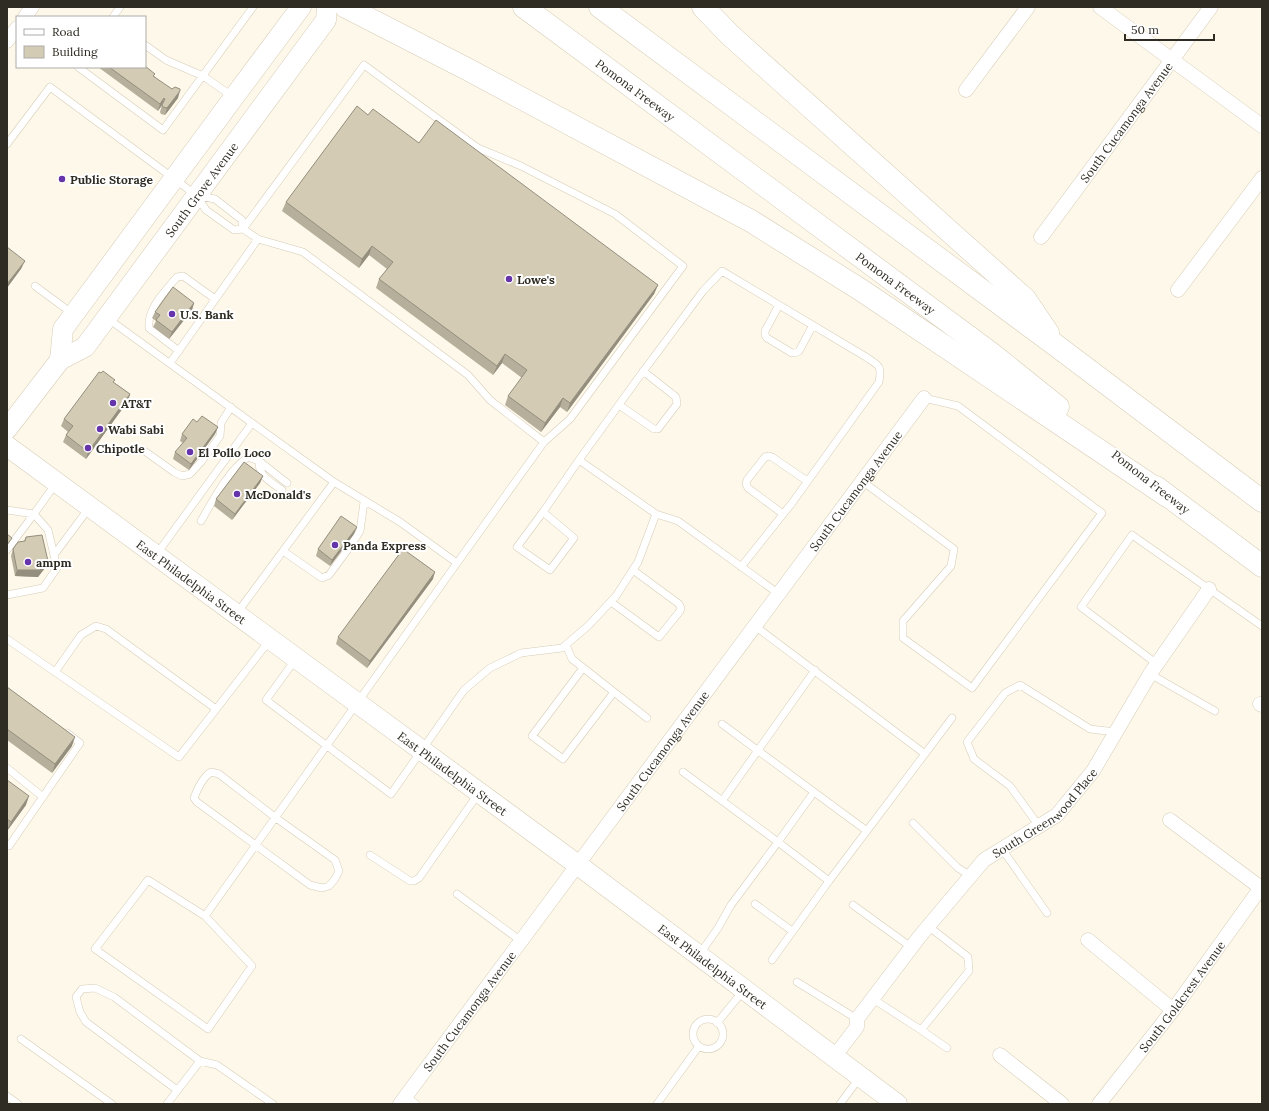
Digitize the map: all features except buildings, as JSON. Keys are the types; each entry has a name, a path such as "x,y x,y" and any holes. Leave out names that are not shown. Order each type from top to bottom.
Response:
{"highway":[{"path":"346,7 467,69 751,221 861,290 1167,496"},
{"name":"Pomona Freeway","path":"524,7 992,354 1167,496 1262,566"},
{"path":"600,7 1058,347 1262,501"},
{"path":"703,7 741,46 1025,299 1058,347"}],"street":[{"path":"60,360 63,329 301,7"},
{"name":"South Grove Avenue","path":"7,429 60,360 85,347 107,318 326,20 327,7"},
{"path":"966,90 1028,7"},
{"path":"1100,7 1262,126"},
{"name":"South Cucamonga Avenue","path":"1041,237 1211,7"},
{"path":"7,41 16,29"},
{"path":"1178,290 1262,178"},
{"name":"South Cucamonga Avenue","path":"407,1101 521,941 924,398"},
{"name":"East Philadelphia Street","path":"7,446 578,865 897,1104"},
{"name":"South Greenwood Place","path":"830,1054 857,1027 857,1019 911,947 984,860 1057,815 1093,771 1153,669 1209,589"},
{"path":"1170,820 1261,887"},
{"name":"South Goldcrest Avenue","path":"1099,1104 1173,1010 1261,887"},
{"path":"1088,940 1173,1010"},
{"path":"1000,1055 1062,1104"}],"lane":[{"path":"114,16 120,7"},
{"path":"79,68 163,130 252,7"},
{"path":"146,46 166,60 203,76 234,97"},
{"path":"205,916 544,442 570,419 683,266 614,214 521,166 478,148 364,66 243,229"},
{"path":"7,144 50,87 196,195 206,210 234,230 243,229 258,239 303,252 468,375 490,400 544,442"},
{"path":"175,106 183,104"},
{"path":"196,195 214,199 242,220 243,229"},
{"path":"170,363 258,239"},
{"path":"543,512 574,538 550,570 517,547 643,371 704,291 722,271 866,357 878,365 881,371 879,382 783,514 742,567"},
{"path":"179,350 149,328 148,319 154,307 177,277 183,276 215,299"},
{"path":"35,286 73,315"},
{"path":"779,305 764,335 792,353 799,351 813,325"},
{"path":"107,318 334,482 364,502 400,522 457,563"},
{"path":"619,405 654,429 658,429 677,404 676,397 643,371"},
{"path":"862,481 954,549 951,566 903,621 903,638 972,688 1102,513 958,406 924,398"},
{"path":"146,452 182,476 190,474 220,436 221,423 231,407"},
{"path":"156,555 252,423"},
{"path":"783,514 748,488 746,484 747,480 765,457 768,456 772,457 807,481"},
{"path":"201,521 227,479 248,457 259,461 287,483"},
{"path":"579,460 656,514 678,521 779,594"},
{"path":"259,461 261,472 266,479 282,490"},
{"path":"7,550 57,482"},
{"path":"237,614 334,482"},
{"path":"283,551 322,578 329,575 350,548 360,531 364,502"},
{"path":"54,555 90,507"},
{"path":"7,510 34,514 48,530 57,568 43,588 7,596"},
{"path":"296,658 266,700 391,794 464,690 490,668 522,652 562,648 588,626 611,602 638,562 656,514"},
{"path":"1215,711 1153,669 1081,607 1132,535 1262,626"},
{"path":"611,602 659,637 680,611 679,604 633,570"},
{"path":"55,672 81,635 96,626 106,629 216,709"},
{"path":"755,626 925,754"},
{"path":"7,639 179,757 270,639"},
{"path":"566,645 572,659 647,718"},
{"path":"583,668 532,736 563,759 614,692"},
{"path":"722,801 815,670"},
{"path":"1039,826 1010,786 974,759 967,742 1005,693 1020,685 1090,729 1116,732"},
{"path":"772,960 829,881 952,718"},
{"path":"722,724 867,831"},
{"path":"7,845 9,846 80,743 62,729"},
{"path":"7,768 43,797"},
{"path":"211,772 219,774 276,818 335,860 339,871 329,886 322,888 310,885 256,845 197,802 194,798 197,790 208,773 211,772"},
{"path":"683,772 829,881"},
{"path":"370,856 410,881 414,881 419,878 479,792"},
{"path":"698,955 718,928 731,905 814,792"},
{"path":"913,823 958,868 971,876"},
{"path":"1002,849 1047,913"},
{"path":"148,880 205,916 252,966 208,1029 95,949 148,880"},
{"path":"458,894 521,941"},
{"path":"755,904 792,931"},
{"path":"853,905 911,947"},
{"path":"921,1030 969,971 968,958 928,926"},
{"path":"797,982 857,1019"},
{"path":"177,1090 86,1022 80,1012 76,997 82,989 95,988 114,997 200,1061 217,1065 274,1104"},
{"path":"717,1023 744,989"},
{"path":"872,999 947,1048"},
{"path":"708,1019 717,1023 720,1027 722,1036 718,1044 710,1049 699,1046 694,1041 693,1036 695,1026 699,1022 708,1019"},
{"path":"21,1039 112,1104"},
{"path":"656,1104 699,1046"},
{"path":"167,1104 200,1061"},
{"path":"840,1104 860,1076"},
{"path":"7,1096 18,1104"}],"place":[{"name":"Public Storage","path":"62,179"},
{"name":"Lowe's","path":"509,279"},
{"name":"U.S. Bank","path":"172,314"},
{"name":"AT&T","path":"113,403"},
{"name":"Wabi Sabi","path":"100,429"},
{"name":"Chipotle","path":"88,448"},
{"name":"El Pollo Loco","path":"190,452"},
{"name":"McDonald's","path":"237,494"},
{"name":"Panda Express","path":"335,545"},
{"name":"ampm","path":"28,562"}]}
